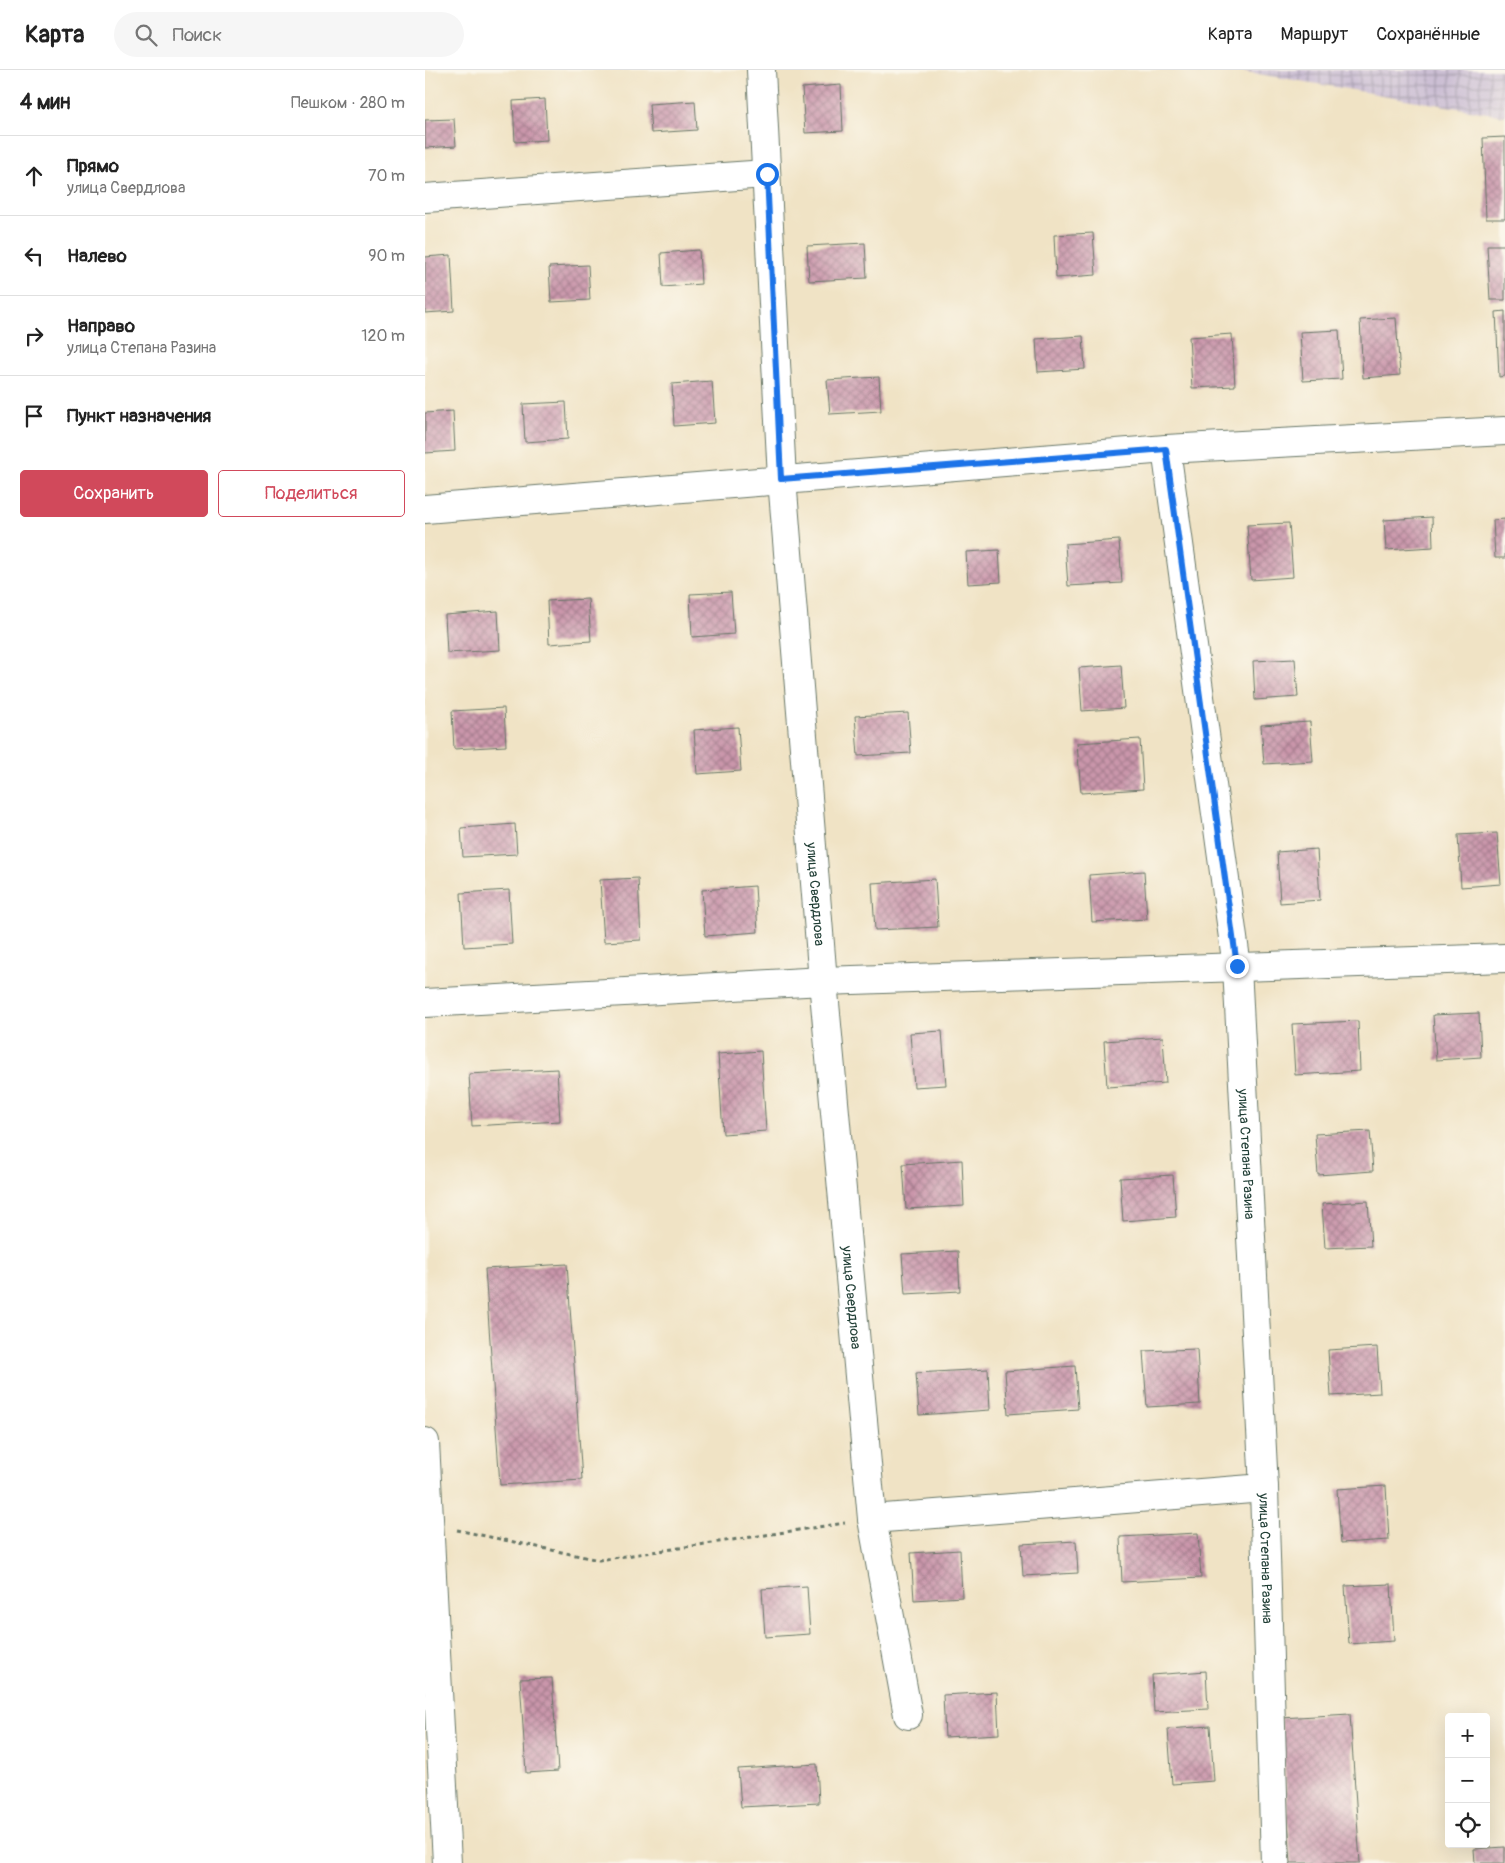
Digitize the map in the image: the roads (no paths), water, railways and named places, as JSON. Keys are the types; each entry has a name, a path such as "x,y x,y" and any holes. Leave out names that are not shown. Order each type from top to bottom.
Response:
{"street":[{"name":"улица Свердлова","path":"761,70 781,479 823,981 873,1519 908,1715"},
{"path":"425,198 767,174"},
{"path":"425,509 1166,449 1505,431"},
{"name":"улица Степана Разина","path":"1166,449 1237,966 1265,1488 1275,1863"},
{"path":"425,1004 823,981 1505,958"},
{"path":"425,1442 447,1863"},
{"path":"873,1519 1265,1488"}]}
